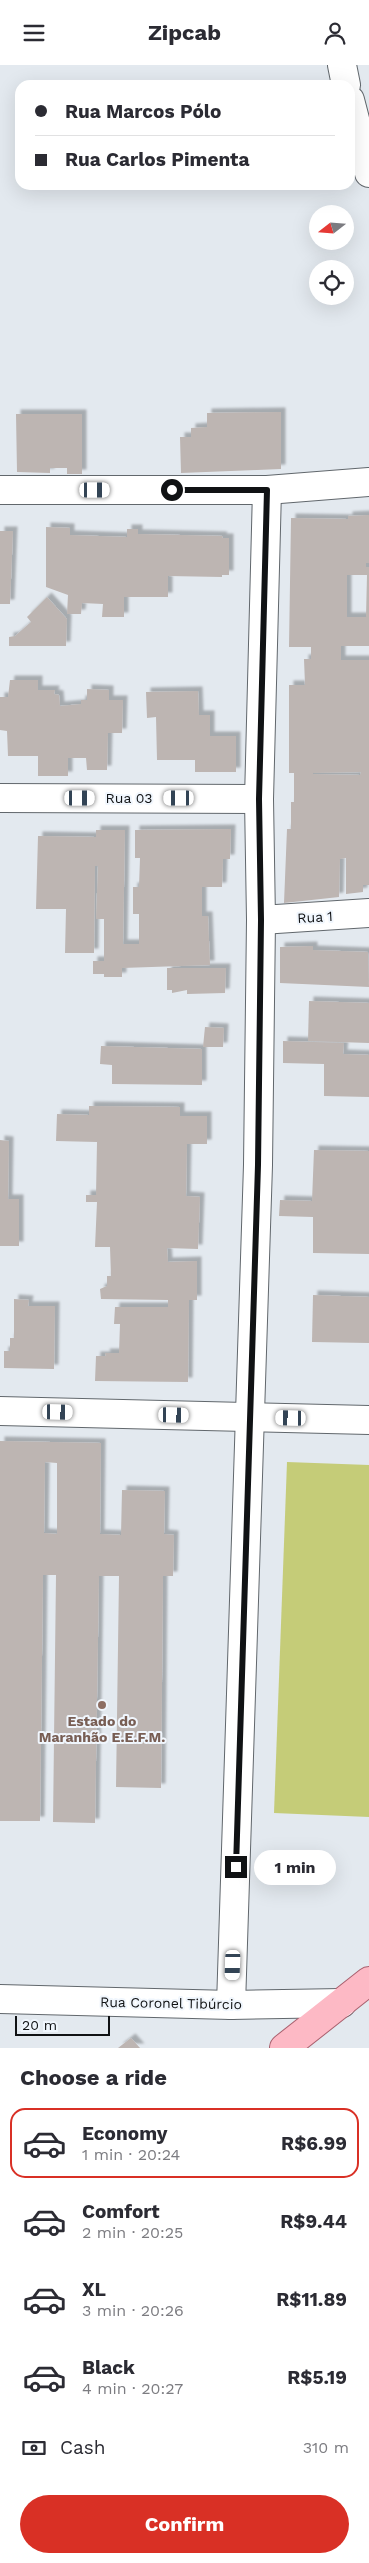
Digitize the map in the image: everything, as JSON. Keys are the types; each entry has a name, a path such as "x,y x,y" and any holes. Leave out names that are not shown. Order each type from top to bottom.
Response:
{"main road":[{"path":"284,2048 369,1981"}],"street":[{"path":"342,65 345,80"},
{"path":"355,119 369,173"},
{"path":"0,490 267,490 369,482"},
{"path":"231,2005 252,1417 258,1165 261,920 259,799 267,490"},
{"name":"Rua 03","path":"0,798 259,799"},
{"name":"Rua 1","path":"261,920 369,913"},
{"path":"0,1411 369,1420"},
{"name":"Rua Coronel Tibúrcio","path":"0,1999 231,2005 342,2003"}],"green space":[{"path":"287,1462 369,1465 369,1817 274,1813"}],"building":[{"path":"281,412 281,469 181,473 180,437 191,437 191,428 207,427 207,413"},
{"path":"16,414 82,414 82,474 67,474 67,468 50,468 50,473 17,472"},
{"path":"369,515 369,563 366,563 366,567 369,567 369,646 341,646 341,660 369,660 369,885 363,885 363,892 346,894 346,858 340,859 339,897 284,903 287,829 291,829 291,802 294,802 294,773 289,773 289,685 305,685 304,659 311,659 311,647 289,647 291,518 348,519 348,516","holes":["347,575 367,575 366,617 347,617","361,772 360,775 313,774 313,773"]},
{"path":"46,527 70,528 70,535 127,537 127,529 138,529 138,534 223,536 222,538 229,538 229,575 222,575 222,577 168,576 168,597 124,597 124,617 102,617 103,604 82,603 81,614 67,614 68,595 46,587"},
{"path":"0,531 13,531 10,604 0,604"},
{"path":"47,597 67,619 66,646 9,646 9,637 15,636 31,622 27,617"},
{"path":"10,680 38,680 38,690 55,690 54,694 59,695 60,706 81,704 81,700 87,700 87,689 109,690 109,700 123,700 122,733 108,733 107,770 87,770 86,758 68,758 68,776 38,776 38,756 8,756 7,731 0,730 0,697 8,697"},
{"path":"198,691 199,715 210,715 210,736 236,736 236,772 195,772 195,760 157,760 156,717 147,718 146,692"},
{"path":"231,829 230,859 223,859 222,887 202,887 202,916 208,916 210,965 122,968 122,977 104,977 104,974 93,974 93,961 104,961 104,919 96,919 98,866 95,866 94,953 65,953 66,909 36,909 38,836 96,837 96,830 125,830 123,944 139,944 139,914 133,914 133,887 139,887 140,858 135,858 135,830"},
{"path":"313,946 313,950 368,952 369,987 280,983 280,947"},
{"path":"167,968 226,968 225,993 187,994 187,990 172,993 172,990 167,990"},
{"path":"309,1001 369,1003 369,1043 308,1041"},
{"path":"205,1027 224,1028 223,1047 203,1047"},
{"path":"283,1041 344,1043 343,1054 369,1055 369,1097 324,1096 324,1064 283,1063"},
{"path":"101,1046 202,1049 202,1085 112,1084 112,1065 100,1064"},
{"path":"89,1106 180,1107 180,1116 207,1116 207,1144 187,1144 186,1196 200,1197 198,1249 167,1248 168,1262 197,1261 197,1300 189,1300 188,1382 95,1381 96,1356 106,1356 105,1353 119,1353 120,1324 114,1324 115,1307 168,1307 168,1300 101,1299 100,1289 107,1286 107,1276 111,1276 110,1247 95,1247 97,1202 86,1202 86,1195 96,1195 97,1142 56,1141 57,1114 89,1115"},
{"path":"0,1140 9,1141 8,1199 19,1199 19,1246 0,1246"},
{"path":"314,1150 369,1151 369,1254 313,1253 313,1217 279,1216 280,1200 312,1201"},
{"path":"313,1295 369,1297 369,1343 312,1342"},
{"path":"14,1299 29,1300 28,1306 55,1306 54,1369 4,1368 4,1351 10,1351 10,1338 14,1338"},
{"path":"0,1441 101,1443 100,1534 121,1535 122,1490 165,1491 164,1534 174,1535 173,1576 163,1576 161,1788 116,1787 119,1576 99,1576 95,1823 53,1822 56,1575 43,1575 40,1821 0,1821","holes":["45,1462 57,1463 57,1534 44,1533"]},
{"path":"131,2038 140,2048 118,2048"}],"place":[{"name":"Estado do Maranhão E.E.F.M.","path":"102,1705"}],"route":[{"path":"172,490 267,490 259,799 261,920 258,1165 252,1417 236,1867"}]}
